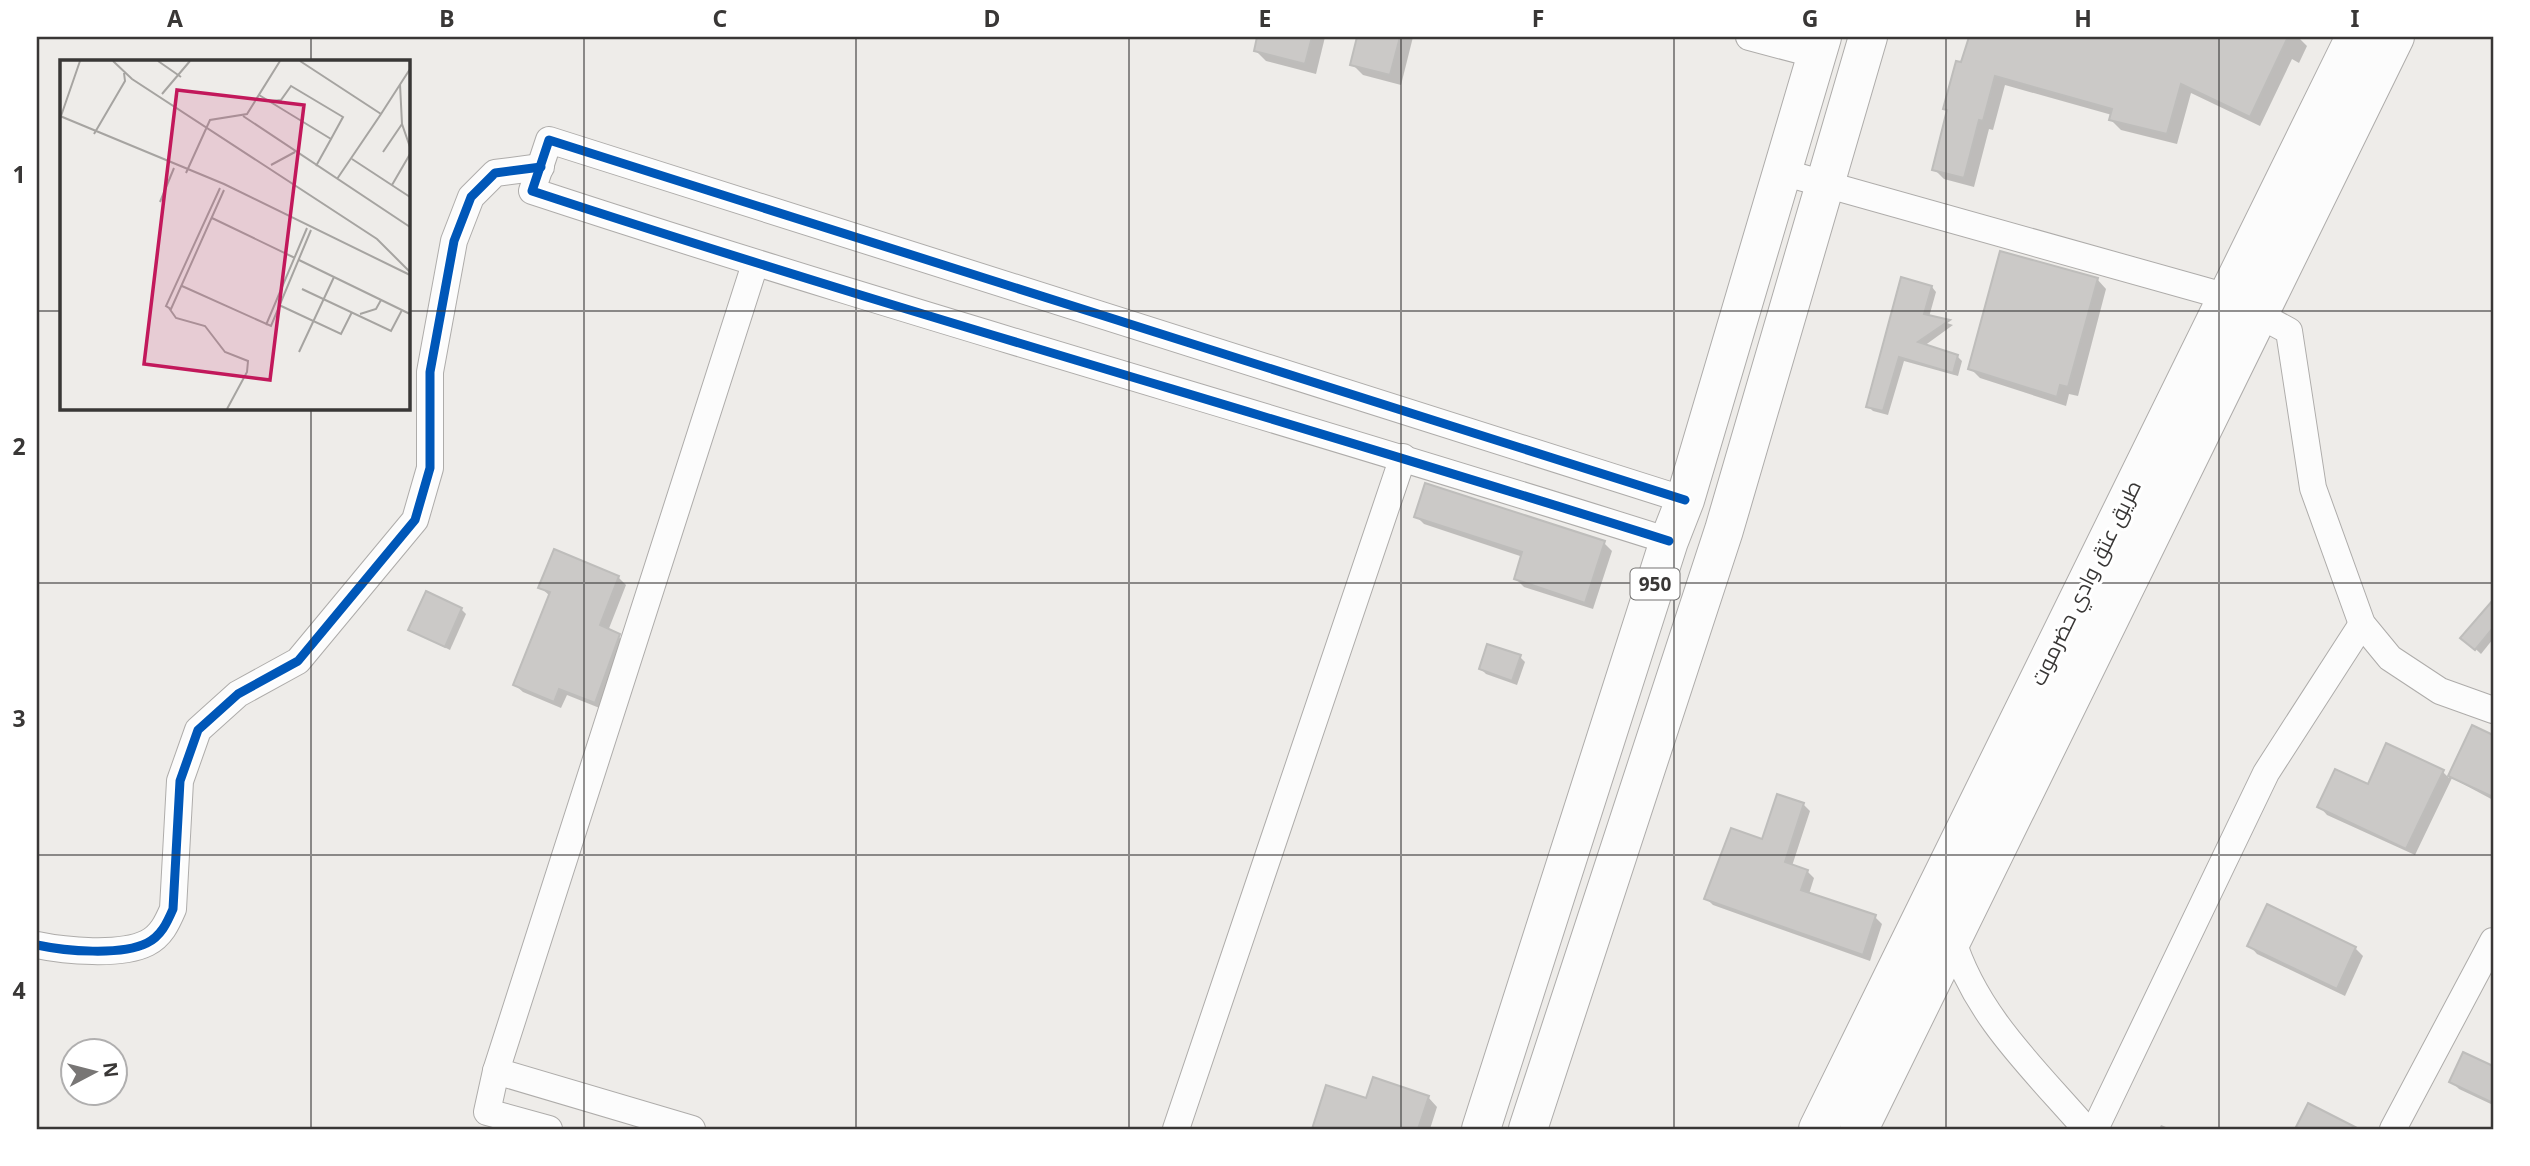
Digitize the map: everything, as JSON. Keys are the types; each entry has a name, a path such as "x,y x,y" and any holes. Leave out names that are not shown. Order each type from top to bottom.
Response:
{"main road":[{"name":"950","path":"1528,1129 1724,530 1868,37"},
{"name":"طريق عتق وادي حضرموت","path":"1818,1129 2224,296 2355,37"},
{"name":"طريق عتق وادي حضرموت","path":"1859,1129 2395,37"},
{"name":"950","path":"1481,1129 1669,541 1685,500 1819,46"}],"street":[{"path":"1749,37 1819,46"},
{"path":"1669,541 1403,457 755,264 533,191 541,166 550,140 1685,500"},
{"path":"37,945 93,952 146,944 165,928 173,909 180,781 198,730 238,694 298,661 415,520 430,468 430,372 454,241 471,197 495,173 541,166"},
{"path":"1782,172 2224,296 2289,331 2313,488 2362,625 2390,658 2440,691 2493,710"},
{"path":"549,1129 487,1112 496,1071 755,264"},
{"path":"1176,1129 1403,457"},
{"path":"2095,1129 2266,773 2362,625"},
{"path":"1952,938 1967,981 1989,1017 2086,1129"},
{"path":"2393,1129 2493,941"},
{"path":"496,1071 692,1129"}],"building":[{"path":"1257,37 1312,37 1305,64 1254,51"},
{"path":"1357,37 1400,37 1390,75 1350,65"},
{"path":"1969,37 2288,37 2250,117 2181,84 2167,134 2109,120 2112,109 1995,76 1983,121 1979,120 1964,178 1932,170 1947,110 1943,109 1956,61 1961,62"},
{"path":"2000,251 2098,278 2068,387 2060,385 2057,397 1968,369"},
{"path":"1901,277 1932,286 1924,314 1950,320 1918,342 1958,355 1953,373 1899,357 1883,411 1866,407"},
{"path":"1425,483 1605,541 1585,603 1514,579 1522,552 1414,517"},
{"path":"554,549 619,576 600,625 620,634 595,703 559,689 554,702 513,685 550,592 538,588"},
{"path":"426,591 462,608 445,647 408,630"},
{"path":"2493,600 2493,628 2475,650 2460,638"},
{"path":"1487,644 1521,655 1512,681 1479,669"},
{"path":"2472,725 2493,735 2493,797 2448,776"},
{"path":"2386,743 2444,770 2406,849 2317,807 2335,769 2368,784"},
{"path":"1777,794 1804,803 1785,862 1808,870 1801,890 1876,915 1863,955 1704,899 1731,828 1762,839"},
{"path":"2267,904 2356,947 2337,989 2247,946"},
{"path":"2463,1052 2493,1066 2493,1103 2449,1082"},
{"path":"1373,1077 1429,1096 1418,1129 1312,1129 1326,1085 1366,1098"},
{"path":"2308,1103 2359,1129 2295,1129"}],"cycle path":[{"path":"1669,541 816,281 532,191 549,140 1685,500"},
{"path":"37,945 77,950 123,950 147,943 163,929 173,909 180,781 198,730 238,694 298,661 415,520 430,468 430,372 454,241 471,197 495,173 541,167"}]}
